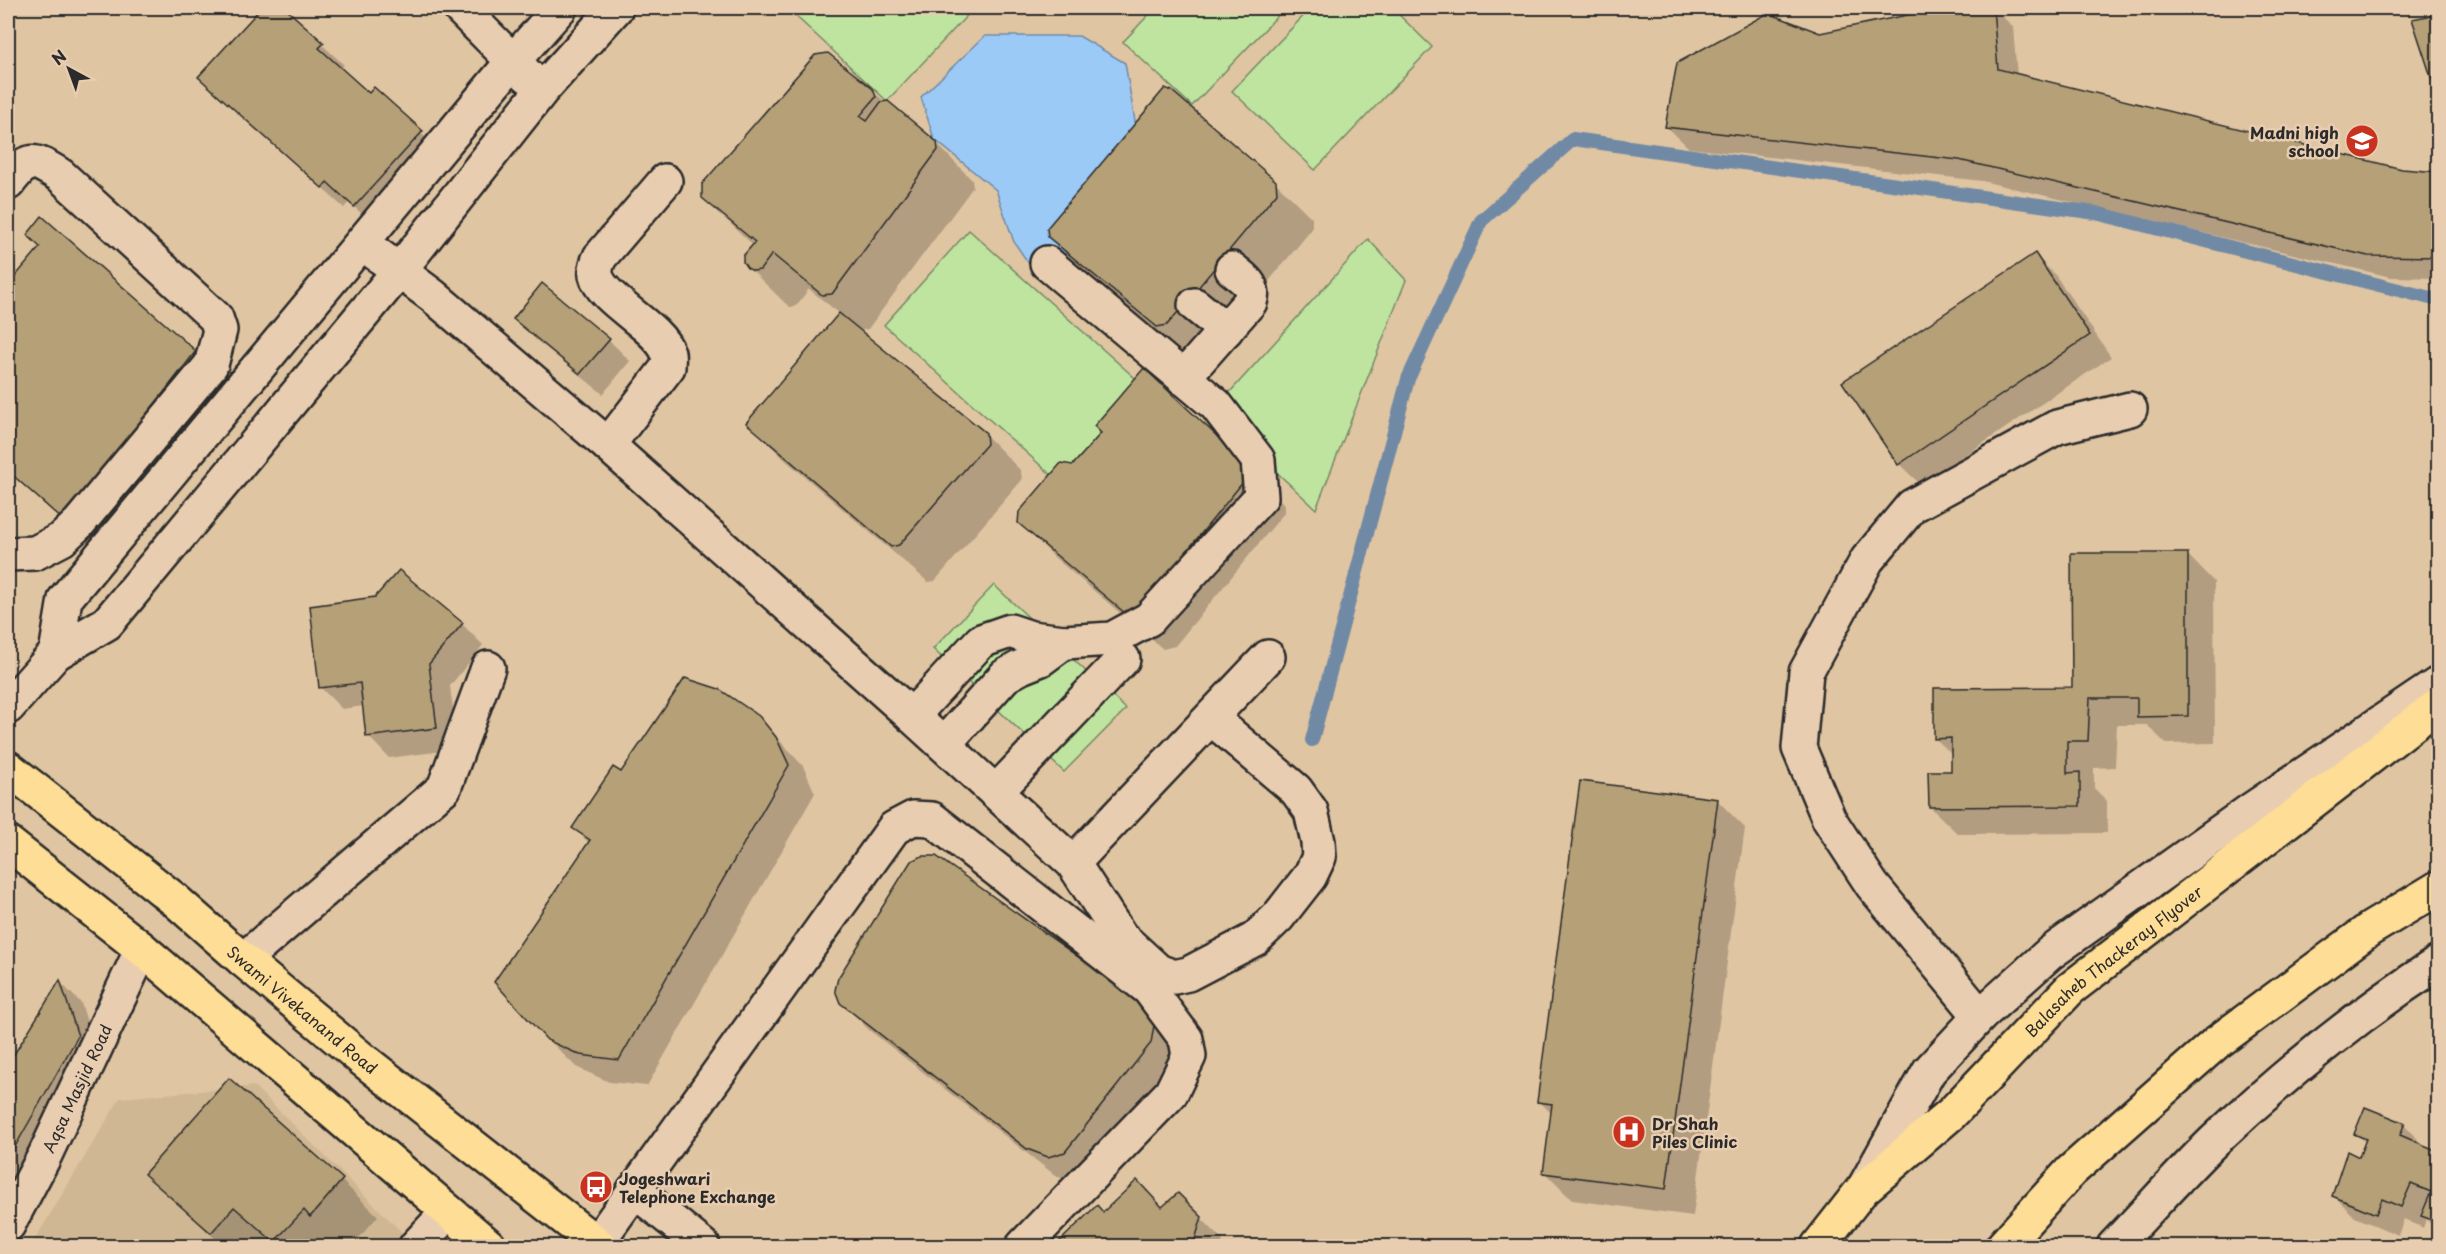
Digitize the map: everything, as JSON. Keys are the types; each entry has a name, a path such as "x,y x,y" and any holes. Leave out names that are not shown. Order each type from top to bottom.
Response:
{"main road":[{"name":"Balasaheb Thackeray Flyover","path":"1818,1246 1862,1190 1952,1113 2070,989 2439,705"},
{"name":"Swami Vivekanand Road","path":"8,768 175,900 362,1059 598,1245"},
{"path":"8,843 142,949 447,1213 489,1246"},
{"path":"2003,1246 2071,1171 2216,1043 2370,929 2439,888"}],"street":[{"path":"460,8 542,90"},
{"path":"56,653 65,599 513,61 560,8"},
{"path":"8,708 56,653 107,623 399,271 542,90 616,8"},
{"path":"8,183 20,167 30,161 39,162 60,175 216,318 220,330 212,365 79,523 62,539 21,554"},
{"path":"608,445 668,367 668,353 661,342 605,289 597,278 596,268 600,257 665,181"},
{"path":"362,243 433,296 608,445 944,744 1073,863 1121,937 1158,971 1174,977 1188,974 1255,939 1278,917 1310,876 1319,857 1311,810 1296,790 1211,718"},
{"path":"912,716 981,641 1010,631 1031,638 1064,642 1112,639 1149,619 1261,497 1258,460 1216,405 1047,263"},
{"path":"1183,378 1250,302 1253,293 1250,283 1232,269"},
{"path":"1195,305 1226,330"},
{"path":"212,365 240,389"},
{"path":"1980,1016 1872,885 1829,819 1799,748 1806,672 1867,560 1912,506 2057,426 2130,409"},
{"path":"21,554 77,585"},
{"path":"944,744 1005,676 1041,659 1064,642"},
{"path":"1073,863 1268,657"},
{"path":"996,792 1123,659"},
{"path":"243,960 444,788 488,668"},
{"path":"1862,1190 1929,1071 1980,1016 2050,953 2251,810 2439,684"},
{"path":"598,1245 634,1190 894,828 913,818 932,819 1149,989 1186,1039 1189,1056 1171,1093 1023,1246"},
{"name":"Aqsa Masjid Road","path":"8,1225 44,1157 142,949"},
{"path":"2114,1246 2214,1141 2306,1061 2409,982 2439,963"},
{"path":"634,1190 704,1246"},
{"path":"417,1246 447,1213"}],"shaded area":[{"path":"254,1086 416,1246 31,1246 120,1098"}],"green space":[{"path":"787,8 974,8 887,101"},
{"path":"1155,8 1285,8 1192,106 1123,42"},
{"path":"1311,8 1392,8 1432,47 1315,170 1232,91"},
{"path":"969,230 1144,386 1058,481 884,325"},
{"path":"1368,239 1406,280 1316,509 1212,412"},
{"path":"994,585 1126,709 1064,772 933,649"}],"water":[{"path":"985,36 1079,36 1125,63 1140,150 1077,244 1038,277 1014,242 996,190 934,139 921,97"}],"building":[{"path":"261,8 285,8 324,43 319,48 369,93 374,87 423,131 354,207 327,182 322,188 198,77"},
{"name":"Madni high school","path":"1941,8 1993,8 1998,69 2402,169 2438,172 2438,257 2368,256 1959,160 1665,127 1677,63 1768,13 1820,33"},
{"path":"2438,14 2438,98 2412,19"},
{"path":"828,53 873,89 876,97 860,116 867,121 881,102 888,101 937,142 938,150 832,294 822,295 772,254 760,270 753,271 747,268 743,262 743,256 755,242 702,198 702,184 815,55"},
{"path":"1165,88 1172,91 1276,181 1277,193 1167,325 1157,327 1048,237 1047,228"},
{"path":"42,216 196,351 64,521 8,471 8,285 40,247 27,235"},
{"path":"2035,253 2090,335 1898,465 1842,382"},
{"path":"542,283 610,339 580,374 513,319"},
{"path":"839,313 986,433 987,444 899,545 891,547 746,423"},
{"path":"1144,368 1249,466 1248,476 1139,610 1126,614 1018,523 1019,512 1061,463 1073,465 1101,433 1094,426"},
{"path":"2071,553 2188,553 2188,716 2137,717 2137,698 2090,698 2088,741 2067,741 2067,773 2080,772 2080,806 1929,807 1928,771 1951,771 1951,738 1934,739 1934,688 2072,687"},
{"path":"399,570 463,623 429,664 437,728 366,737 360,683 319,688 310,606 375,597"},
{"path":"685,678 719,689 759,716 776,737 789,765 619,1060 580,1055 547,1040 494,982 590,840 572,828 613,767 621,772"},
{"path":"1580,781 1718,799 1666,1189 1543,1173 1552,1104 1537,1102"},
{"path":"922,856 936,856 1149,1007 1154,1025 1151,1043 1065,1152 1048,1157 1027,1149 840,1003 835,990 838,978 911,861"},
{"path":"60,980 78,1036 8,1159 8,1064"},
{"path":"229,1078 343,1179 310,1217 304,1210 274,1242 234,1207 211,1233 144,1174"},
{"path":"2365,1107 2405,1123 2400,1135 2438,1151 2438,1222 2421,1216 2431,1192 2411,1184 2401,1207 2382,1199 2376,1214 2332,1196 2347,1151 2359,1157 2366,1139 2354,1134"},
{"path":"1137,1180 1162,1207 1178,1193 1202,1217 1193,1246 1061,1246 1058,1243 1097,1205 1103,1212"},
{"path":"2438,1227 2438,1246 2432,1244"}],"waterway":[{"path":"1312,740 1408,379 1481,221 1573,139 2096,213 2438,300"}],"place":[{"name":"Madni high school","path":"2362,141"},
{"name":"Dr Shah Piles Clinic","path":"1629,1132"},
{"name":"Jogeshwari Telephone Exchange","path":"596,1187"}]}
